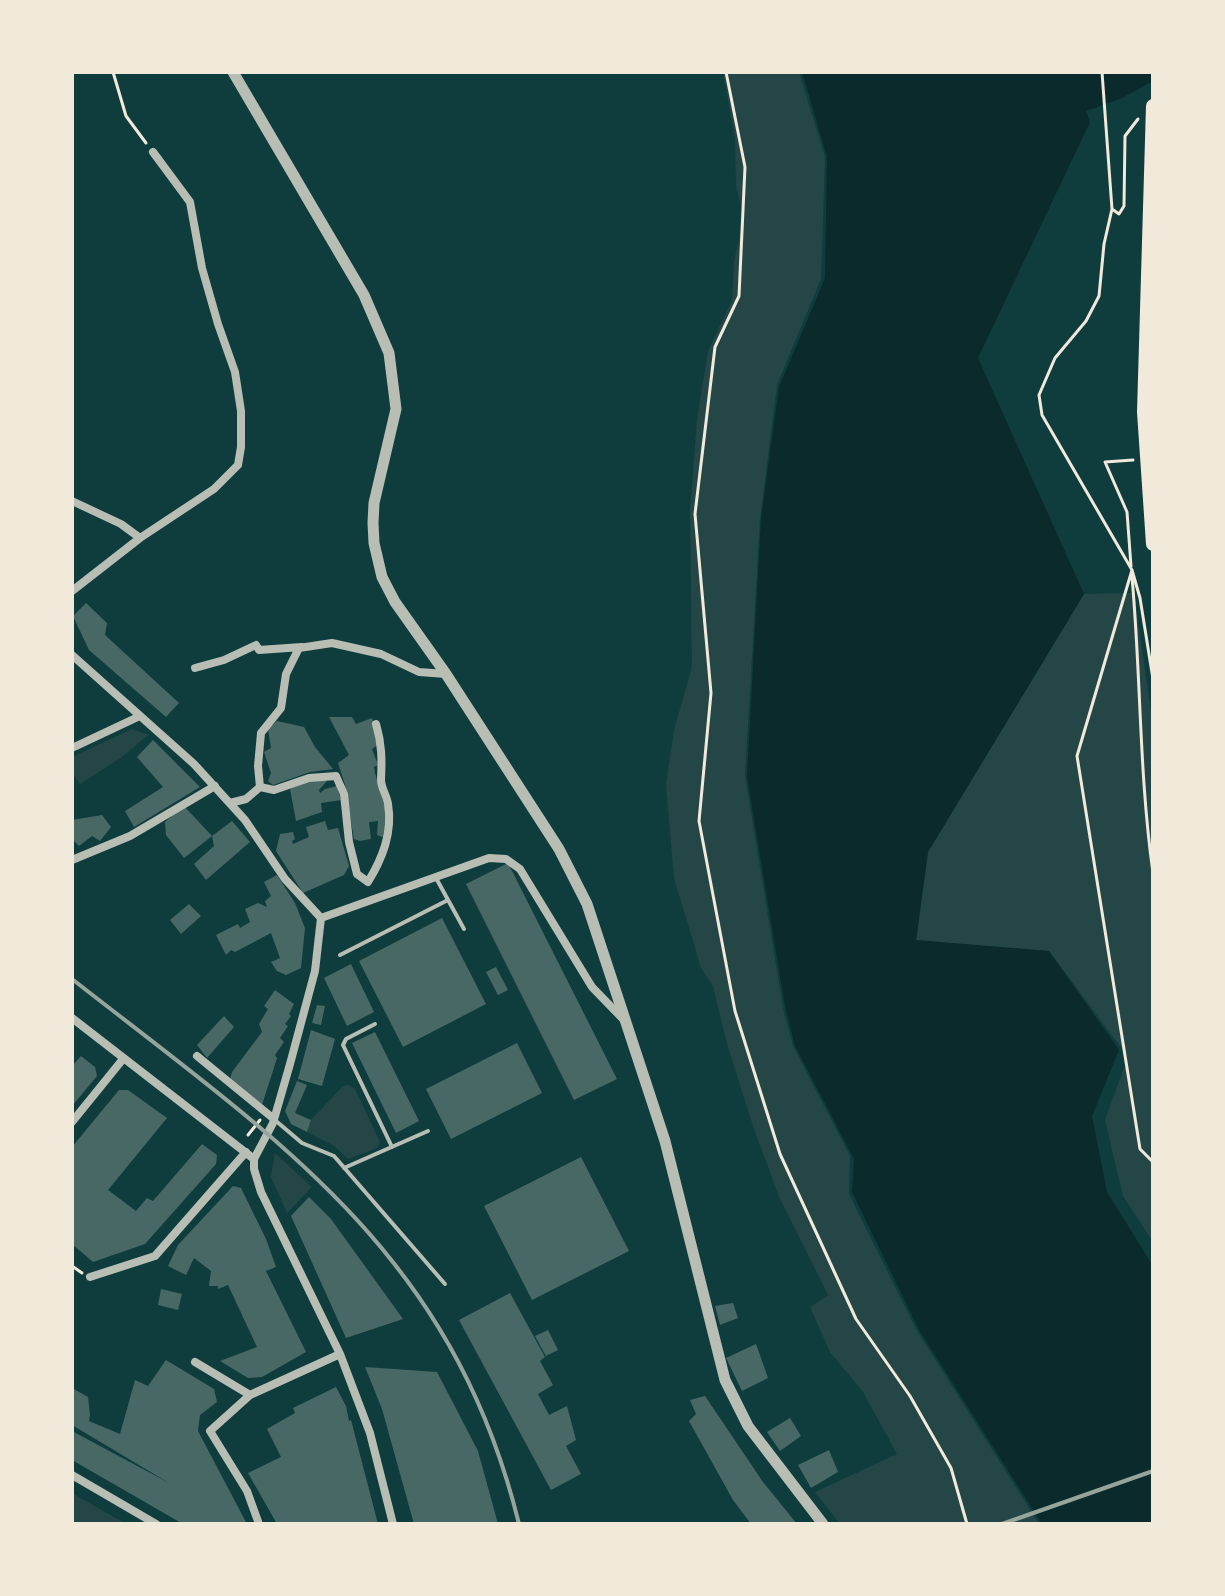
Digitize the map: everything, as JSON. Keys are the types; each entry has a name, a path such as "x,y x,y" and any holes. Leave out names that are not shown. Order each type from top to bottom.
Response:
{"highway":[{"path":"1153,106 1144,412 1153,544"}],"street":[{"path":"233,72 364,295 381,331 393,371 396,409 374,503 377,561 395,602 446,674 573,874 598,931 665,1141 725,1380 748,1426 823,1524"},
{"path":"72,591 140,538 214,489 238,465 241,411 235,372 202,268 190,202 153,152"},
{"path":"72,501 121,524 140,538"},
{"path":"195,668 224,660 256,645 259,650 332,643 381,654 419,672 446,674"},
{"path":"260,787 261,733 281,708 286,674 302,647"},
{"path":"72,655 215,786 245,820 285,879 321,918 315,971 274,1119 254,1159 254,1169 261,1192 340,1354 370,1433 393,1524"},
{"path":"72,748 140,716"},
{"path":"368,903 368,882 383,858 389,826 388,803 381,781 383,746 376,724"},
{"path":"260,787 274,790 309,778 336,776 344,794 349,842 357,874 368,882"},
{"path":"72,860 130,836 215,786"},
{"path":"230,803 246,799 260,787"},
{"path":"321,918 489,858 506,859 515,864 592,987 626,1023"},
{"path":"72,1018 254,1159"},
{"path":"197,1056 274,1119"},
{"path":"72,1122 123,1059"},
{"path":"90,1277 155,1256 246,1152"},
{"path":"259,1524 247,1491 210,1431 250,1395 340,1354"},
{"path":"195,1362 250,1395"},
{"path":"72,1475 156,1524"}],"lane":[{"path":"436,878 464,929"},
{"path":"340,955 448,900"},
{"path":"375,1024 346,1039 343,1045 392,1147"},
{"path":"274,1119 302,1143 334,1156 445,1284"},
{"path":"344,1168 428,1131"}],"path":[{"path":"113,72 126,116 153,152"},
{"path":"726,72 745,167 739,296 715,347 695,514 711,693 699,821 735,1011 780,1154 856,1319 910,1396 951,1468 967,1524"},
{"path":"1102,72 1112,209 1104,244 1099,296 1086,321 1055,358 1039,395 1042,415 1132,570 1140,598 1153,679"},
{"path":"1112,209 1119,214 1124,206 1125,136 1140,117"},
{"path":"1114,461 1105,462 1127,512 1139,653 1137,686 1145,821 1153,873"},
{"path":"1132,570 1077,756 1140,1149 1153,1162"},
{"path":"248,1135 266,1113"}],"shaded area":[{"path":"723,72 799,72 825,157 821,279 777,385 760,519 745,776 783,1008 793,1046 850,1156 849,1194 916,1329 1039,1524 840,1524 815,1492 897,1454 863,1392 830,1352 810,1307 828,1295 780,1199 754,1129 727,1044 713,986 701,968 674,878 666,785 674,730 692,667 690,511 697,420 708,351 732,300 734,261 744,219 736,186 735,138"},
{"path":"802,72 1153,72 1153,81 1122,98 1086,111 1090,122 978,358 1084,594 928,852 916,940 1049,951 1119,1050 1092,1116 1107,1192 1153,1266 1153,1524 1042,1524 919,1330 852,1192 854,1159 795,1046 785,1006 747,777 761,519 779,387 825,278 827,157"},
{"path":"1134,593 1153,725 1153,1242 1123,1196 1105,1120 1128,1057 1049,951 916,941 928,852 1084,594"},
{"path":"132,729 148,735 122,757 80,784 72,773 72,757"},
{"path":"349,1085 355,1089 380,1142 377,1148 348,1159 334,1146 307,1132 311,1120 343,1086"},
{"path":"275,1153 312,1187 287,1213 271,1177"},
{"path":"72,1493 126,1524 79,1524 72,1520"}],"building":[{"path":"86,603 107,623 105,635 179,703 166,717 89,650 73,616"},
{"path":"329,717 352,717 356,724 372,718 379,744 372,749 385,807 385,838 377,835 378,821 369,822 371,839 354,839 338,763 349,755"},
{"path":"277,721 304,727 333,769 310,772 273,785 268,781 271,773 264,752 271,748 268,729"},
{"path":"153,740 200,787 134,827 125,811 163,787 137,757"},
{"path":"309,781 327,781 320,793 337,786 341,800 321,803 322,812 296,821 290,789"},
{"path":"183,805 212,836 184,858 166,835 165,822"},
{"path":"102,815 111,827 100,841 92,836 79,846 72,839 72,820"},
{"path":"232,821 250,842 206,880 194,864 214,846 212,836"},
{"path":"325,821 328,830 338,828 349,866 344,875 303,893 276,851 280,834 293,832 293,844 309,837 306,827"},
{"path":"508,863 617,1079 574,1100 466,884"},
{"path":"277,875 295,903 305,928 301,968 286,975 277,971 271,962 280,958 271,933 226,955 216,935 238,924 240,928 250,922 245,909 258,903 267,907 265,901 271,896 264,882"},
{"path":"189,904 201,916 181,934 170,920"},
{"path":"442,918 486,1004 403,1047 359,961"},
{"path":"351,964 374,1012 347,1026 324,978"},
{"path":"496,967 508,990 498,995 486,972"},
{"path":"275,990 294,1004 285,1024 288,1026 280,1038 284,1042 275,1055 277,1058 262,1105 230,1079 262,1032 259,1024 268,1009 264,1006"},
{"path":"317,1005 325,1006 321,1025 312,1023"},
{"path":"224,1016 234,1027 207,1058 197,1045"},
{"path":"311,1030 335,1039 322,1086 298,1079"},
{"path":"375,1032 419,1121 396,1133 352,1043"},
{"path":"517,1043 542,1093 451,1139 426,1089"},
{"path":"81,1056 95,1067 97,1076 72,1106 72,1066"},
{"path":"297,1081 307,1085 295,1113 311,1120 307,1132 291,1124 285,1111"},
{"path":"119,1090 128,1090 167,1118 108,1190 136,1211 147,1198 153,1201 202,1144 217,1155 216,1164 145,1244 93,1262 72,1244 72,1147"},
{"path":"581,1157 629,1251 532,1300 484,1206"},
{"path":"233,1186 241,1188 266,1239 276,1267 266,1271 306,1352 262,1377 248,1378 220,1361 257,1347 228,1285 218,1289 218,1286 209,1286 211,1271 194,1258 186,1275 168,1266 178,1245"},
{"path":"309,1197 331,1219 403,1319 346,1338 291,1216"},
{"path":"161,1289 182,1294 178,1310 158,1305"},
{"path":"510,1293 545,1357 540,1361 553,1385 538,1394 549,1415 567,1406 576,1440 566,1446 581,1474 551,1490 459,1320"},
{"path":"733,1303 738,1318 720,1325 715,1306"},
{"path":"548,1330 558,1350 546,1356 535,1336"},
{"path":"756,1344 768,1378 742,1391 726,1358"},
{"path":"166,1360 214,1389 217,1402 200,1415 198,1431 247,1524 183,1524 72,1460 72,1431 169,1483 72,1425 72,1388 88,1397 89,1421 120,1434 135,1380 148,1386"},
{"path":"365,1367 437,1372 478,1451 498,1524 414,1524 382,1409"},
{"path":"336,1387 351,1420 378,1524 277,1524 248,1473 281,1457 267,1429 295,1413 293,1408"},
{"path":"705,1396 763,1482 797,1524 751,1524 733,1500 689,1421 696,1414 690,1400"},
{"path":"790,1418 801,1436 780,1451 767,1432"},
{"path":"829,1450 838,1472 811,1488 798,1465"}],"railway":[{"path":"72,979 220,1094 287,1151 348,1210 403,1275 450,1347 489,1429 519,1524"},
{"path":"1002,1524 1153,1471"}]}
